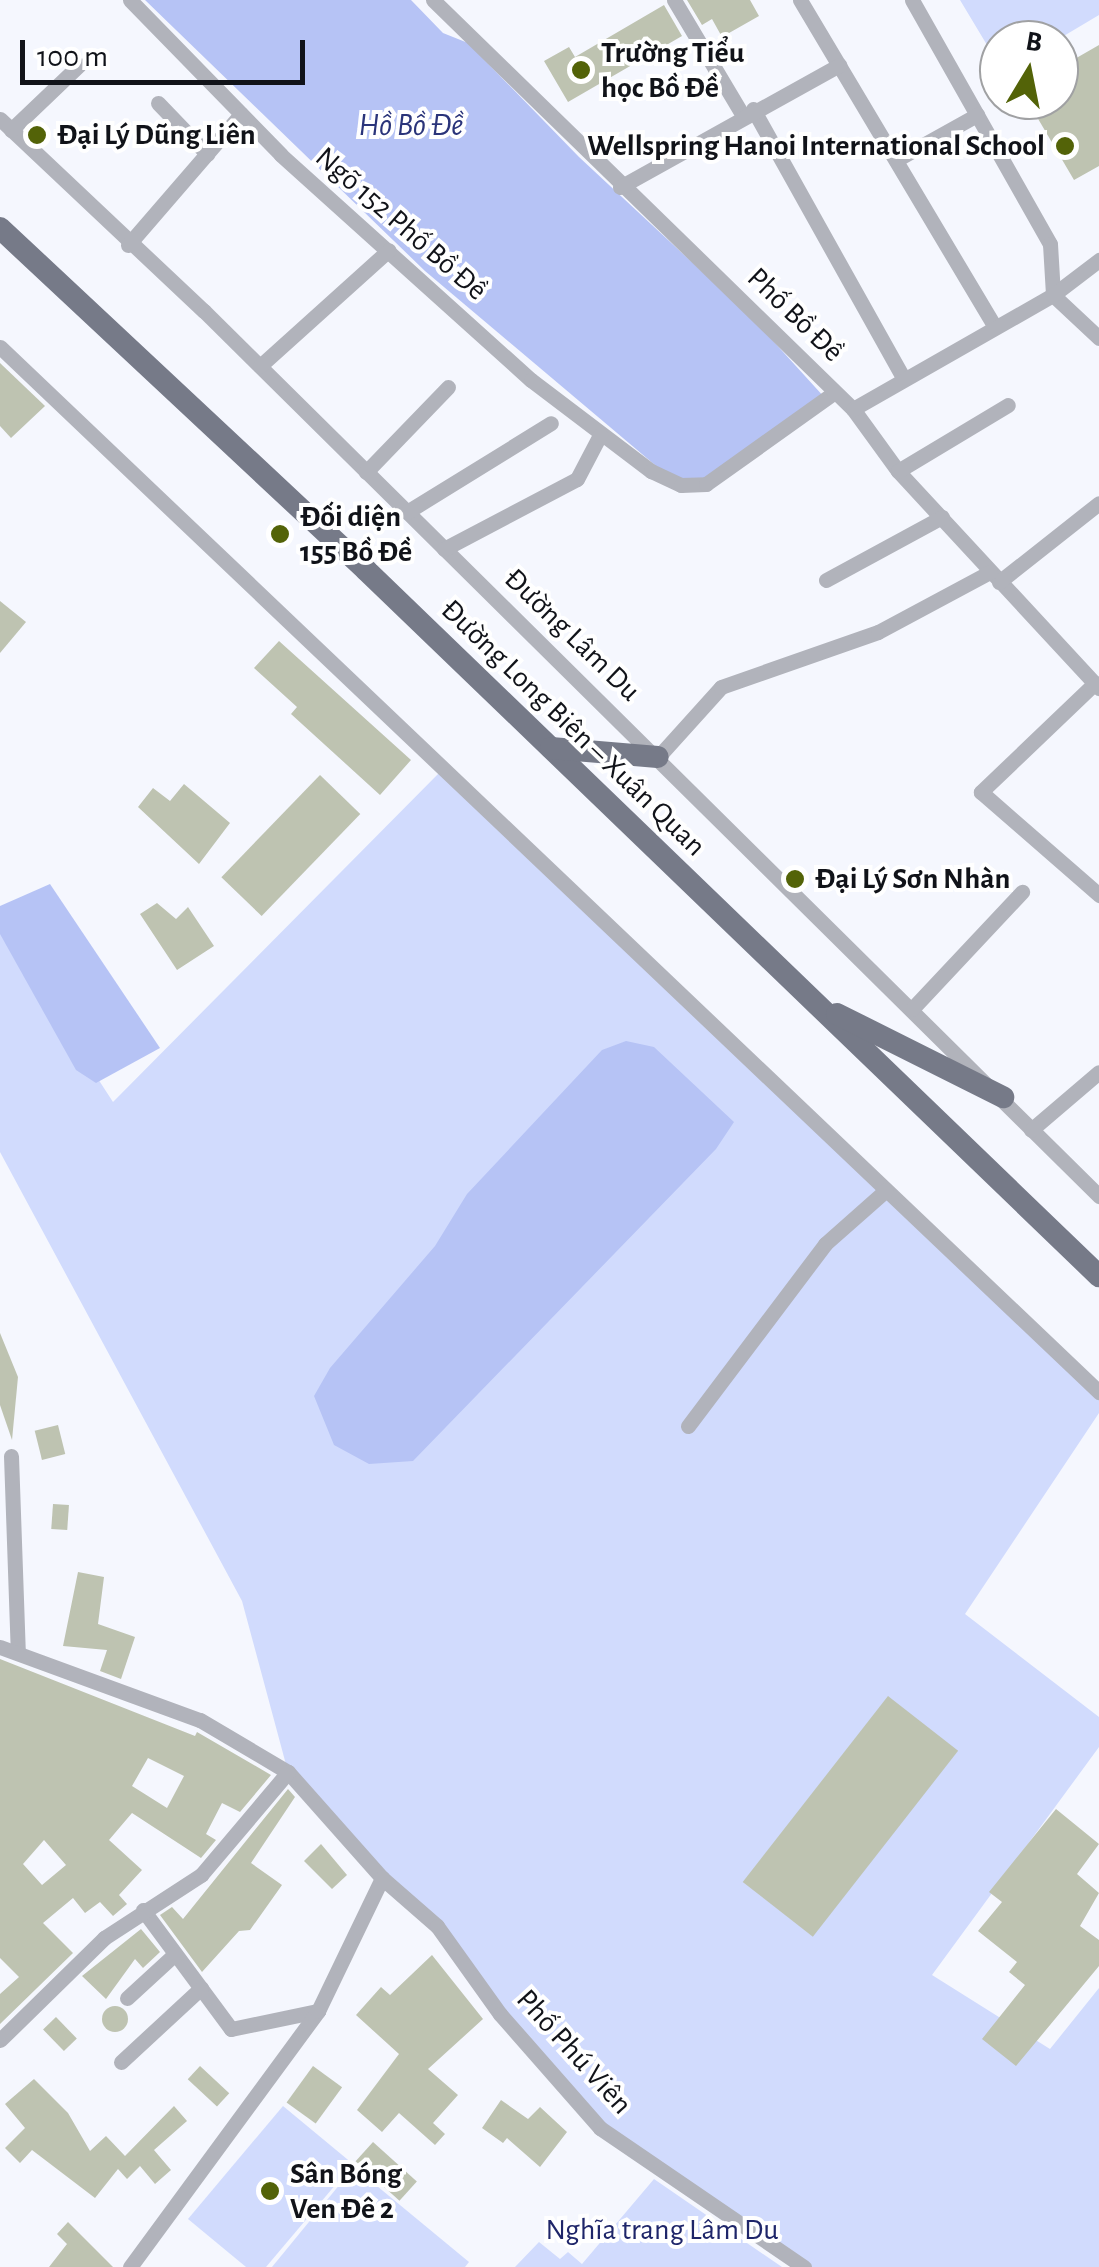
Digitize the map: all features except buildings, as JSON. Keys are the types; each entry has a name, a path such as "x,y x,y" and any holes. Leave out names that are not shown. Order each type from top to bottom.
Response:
{"main road":[{"name":"Đường Long Biên – Xuân Quan","path":"0,228 551,748 1099,1276"},
{"path":"551,748 658,757"},
{"path":"814,1003 1004,1097"}],"street":[{"name":"Ngõ 152 Phố Bồ Đề","path":"130,0 241,114 390,250 600,435 651,471 682,485 706,484 834,392"},
{"name":"Phố Bồ Đề","path":"433,0 853,410 898,470 1097,686"},
{"path":"674,0 747,111 904,379"},
{"path":"800,0 994,326"},
{"path":"912,0 1050,244 1053,295 1099,338"},
{"path":"620,186 747,111 839,64"},
{"path":"5,125 79,65"},
{"path":"158,102 207,154"},
{"path":"128,245 241,114"},
{"path":"896,160 977,115"},
{"name":"Đường Lâm Du","path":"5,125 260,366 1004,1097 1031,1130 1099,1196"},
{"path":"260,366 390,250"},
{"path":"853,410 1053,295 1099,260"},
{"path":"0,347 1099,1392"},
{"path":"366,472 448,387"},
{"path":"898,470 1008,405"},
{"path":"406,512 551,423"},
{"path":"444,549 578,479 600,435"},
{"path":"658,757 721,686 878,632 995,577 1099,503"},
{"path":"826,580 942,517"},
{"path":"1097,686 981,792 1099,895"},
{"path":"912,1010 1022,892"},
{"path":"1031,1130 1099,1072"},
{"path":"688,1426 825,1244 886,1190"},
{"path":"11,1456 18,1653"},
{"name":"Phố Phú Viên","path":"0,1647 200,1720 288,1772 382,1878 437,1926 500,2014 600,2128 804,2267"},
{"path":"0,2040 104,1938 201,1874 288,1772"},
{"path":"130,2267 318,2011 382,1878"},
{"path":"142,1910 232,2030 318,2011"},
{"path":"127,1998 175,1954"},
{"path":"121,2062 201,1988"}],"green space":[{"path":"960,0 1099,0 1099,15 1079,27 1079,20 979,20 979,32"},
{"path":"442,770 1099,1392 1099,1413 965,1614 1099,1717 1099,1747 932,1975 1050,2049 1099,1988 1099,2267 806,2267 600,2128 437,1926 288,1772 242,1601 0,1152 0,928 113,1102"},
{"name":"Sân Bóng Ven Đê 2","path":"283,2106 353,2164 266,2267 246,2267 188,2219"},
{"path":"354,2167 469,2262 465,2267 272,2267"},
{"name":"Nghĩa trang Lâm Du","path":"654,2179 782,2267 515,2267 539,2242 560,2259 568,2252 582,2264"}],"water":[{"name":"Hồ Bồ Đề","path":"145,0 411,0 443,33 468,43 579,157 754,320 825,398 700,484 668,476 425,271"},
{"path":"50,884 160,1048 96,1083 76,1070 0,934 0,906"},
{"path":"626,1041 654,1047 734,1122 716,1149 413,1461 369,1464 334,1445 314,1396 330,1368 435,1246 467,1194 602,1050"}],"place":[{"name":"Trường Tiểu học Bồ Đề","path":"581,70"},
{"name":"Đại Lý Dũng Liên","path":"37,135"},
{"name":"Wellspring Hanoi International School","path":"1065,146"},
{"name":"Đối diện 155 Bồ Đề","path":"280,534"},
{"name":"Đại Lý Sơn Nhàn","path":"795,879"},
{"name":"Sân Bóng Ven Đê 2","path":"270,2191"}]}
